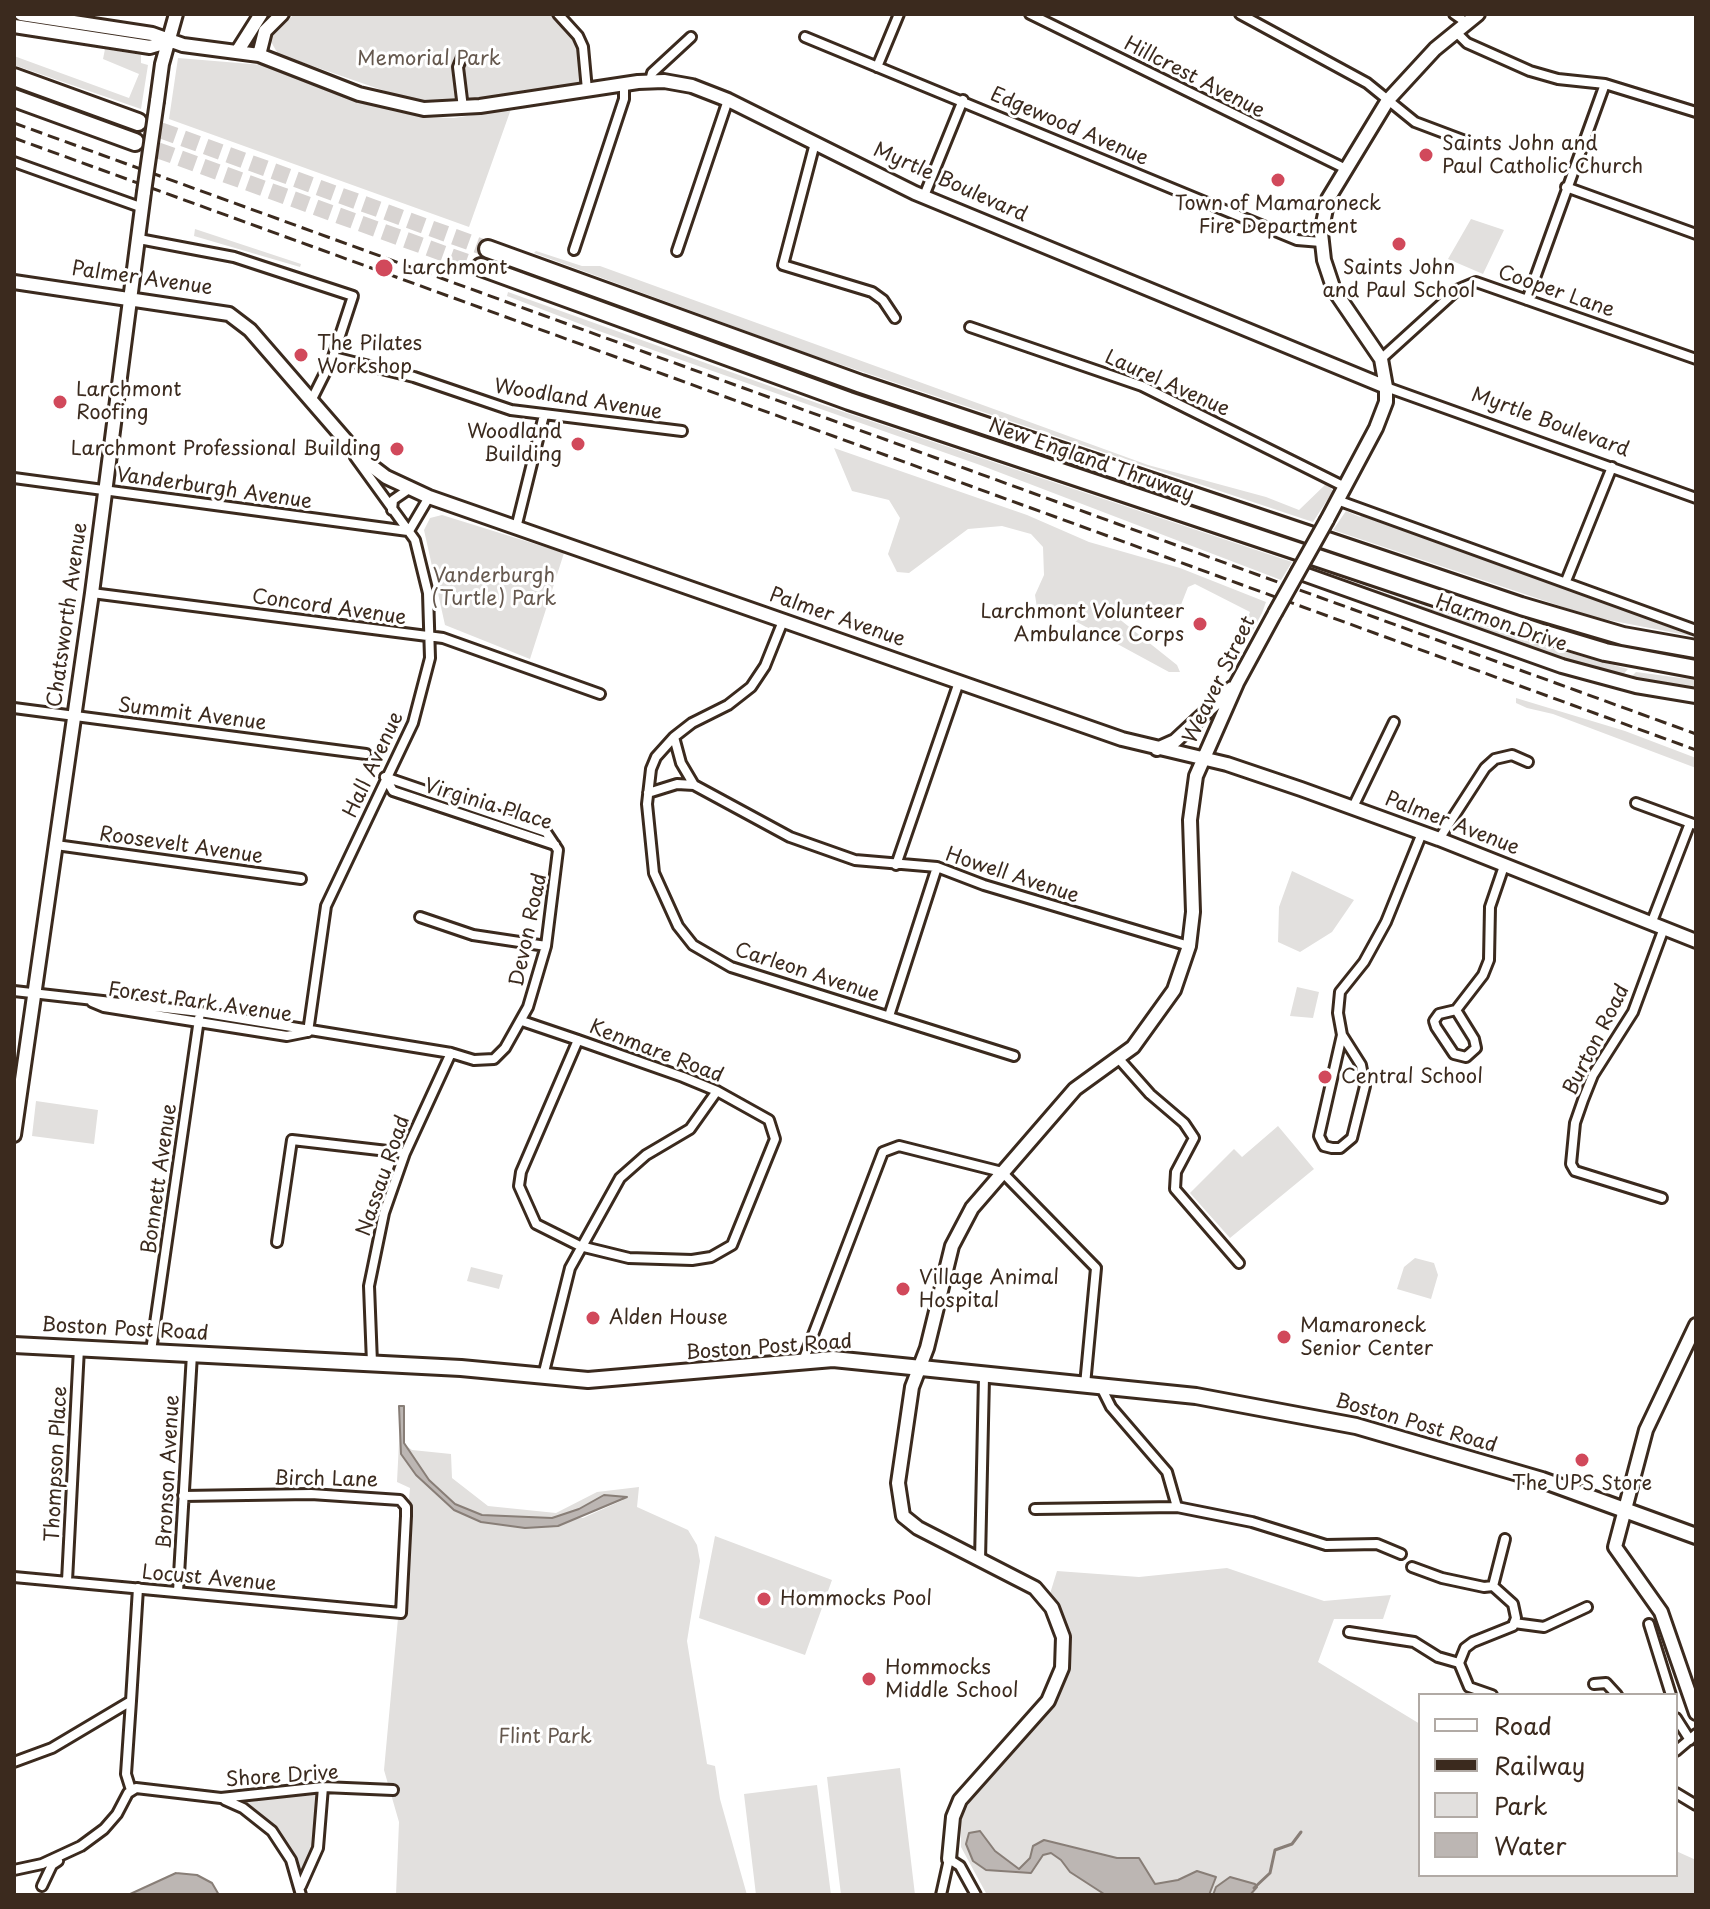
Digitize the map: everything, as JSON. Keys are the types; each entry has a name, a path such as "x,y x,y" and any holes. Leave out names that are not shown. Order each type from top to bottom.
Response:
{"highway":[{"path":"14,77 138,122"},
{"path":"14,98 135,142"},
{"name":"New England Thruway","path":"488,249 872,388 1521,606 1623,636 1696,649"},
{"name":"New England Thruway","path":"481,267 860,404 1542,633 1605,652 1696,669"}],"main road":[{"name":"Boston Post Road","path":"14,1345 624,1379 803,1361 871,1362 984,1377 1227,1400 1326,1418 1516,1474 1696,1536"}],"street":[{"name":"Myrtle Boulevard","path":"21,14 152,34 170,41 259,55 359,94 409,107 463,108 650,81 692,86 728,100 924,196 1386,387 1696,498"},
{"name":"Chatsworth Avenue","path":"14,1135 92,593 157,101 176,14"},
{"path":"237,52 261,14"},
{"path":"259,55 265,31 282,14"},
{"path":"558,14 578,36 583,47 587,90"},
{"path":"877,67 899,14"},
{"name":"Hillcrest Avenue","path":"1030,14 1344,168"},
{"path":"1240,14 1367,83 1415,122 1476,145"},
{"path":"1454,14 1467,23"},
{"name":"Weaver Street","path":"949,1859 953,1817 960,1800 1048,1701 1062,1668 1064,1653 1059,1623 1045,1598 1035,1588 918,1528 903,1516 900,1507 898,1482 912,1387 952,1246 972,1208 1075,1089 1133,1047 1162,1009 1189,946 1194,887 1190,820 1196,776 1237,683 1275,613 1301,574 1376,428 1386,402 1381,359 1334,290 1321,242 1328,199 1388,100 1435,49 1478,14"},
{"name":"Myrtle Boulevard","path":"14,26 150,47 170,41"},
{"path":"1457,33 1467,43 1520,68 1558,79 1605,84 1696,112"},
{"path":"650,81 652,73 691,37"},
{"name":"Edgewood Avenue","path":"805,37 1297,240 1321,242"},
{"path":"463,55 458,67 463,108"},
{"path":"574,250 624,99 624,84"},
{"path":"1527,300 1605,84"},
{"path":"677,251 728,100"},
{"path":"924,196 963,100"},
{"path":"815,143 783,265 872,292 895,318"},
{"path":"14,162 143,208"},
{"path":"1566,187 1696,234"},
{"path":"139,239 234,257 353,296 333,357 310,402"},
{"name":"Palmer Avenue","path":"14,282 220,311 238,319 347,444 386,477 429,497 1157,749 1227,764 1353,807 1696,941"},
{"name":"Cooper Lane","path":"1381,359 1467,283 1476,282 1696,359"},
{"name":"Laurel Avenue","path":"970,327 1142,386 1345,487"},
{"name":"Woodland Avenue","path":"333,357 414,377 511,410 682,431"},
{"path":"516,528 544,415"},
{"name":"Hall Avenue","path":"308,1032 326,906 413,723 430,658 424,572 409,531 347,444"},
{"path":"1566,581 1612,467"},
{"name":"Vanderburgh Avenue","path":"14,478 409,531"},
{"path":"394,514 393,500 409,489"},
{"path":"409,531 429,497"},
{"path":"1337,500 1566,581 1617,604 1696,630"},
{"name":"Harmon Drive","path":"1301,574 1562,666 1636,686 1696,696"},
{"name":"Concord Avenue","path":"92,593 443,638 600,694"},
{"name":"Carleon Avenue","path":"783,621 765,666 751,687 728,705 692,723 656,757 648,793 654,873 678,926 693,945 731,967 1014,1056"},
{"path":"896,865 959,682"},
{"path":"1157,749 1175,741 1237,683"},
{"name":"Summit Avenue","path":"14,708 366,754"},
{"path":"1353,807 1394,722"},
{"path":"674,737 681,763 694,785"},
{"path":"1439,839 1485,768 1495,759 1512,755 1528,762"},
{"name":"Virginia Place","path":"385,777 546,832 555,845"},
{"path":"648,793 677,784 694,785"},
{"name":"Howell Avenue","path":"694,785 790,837 855,860 937,867 1189,946"},
{"path":"1636,803 1693,824 1651,924"},
{"path":"1342,1035 1319,1136 1324,1146 1332,1148 1348,1144 1352,1138 1365,1086 1361,1065 1342,1035 1338,1013 1340,992 1364,962 1386,922 1422,833"},
{"name":"Roosevelt Avenue","path":"56,845 301,879"},
{"name":"Devon Road","path":"494,1059 522,1021 546,946 559,857 555,845"},
{"path":"1456,1010 1474,1039 1476,1048 1466,1057 1454,1054 1434,1021 1439,1014 1456,1010 1483,975 1489,960 1490,907 1504,866"},
{"path":"889,1016 937,867"},
{"path":"420,917 473,935 546,946"},
{"name":"Burton Road","path":"1662,1198 1575,1171 1571,1164 1575,1123 1583,1100 1593,1075 1633,1012 1664,928"},
{"name":"Forest Park Avenue","path":"14,991 200,1012 451,1053 474,1060 494,1059"},
{"name":"Forest Park Avenue","path":"89,1000 104,1007 287,1036 308,1032"},
{"name":"Bonnett Avenue","path":"151,1351 200,1012"},
{"name":"Kenmare Road","path":"522,1021 717,1091 763,1115 772,1125 775,1139 742,1228 732,1245 723,1251 711,1257 669,1261 629,1258 580,1246"},
{"path":"578,1040 521,1172 519,1186 536,1224 580,1246"},
{"name":"Nassau Road","path":"372,1363 369,1286 384,1213 405,1153 451,1053"},
{"path":"1119,1059 1191,1133 1194,1140 1181,1159 1175,1189 1239,1263"},
{"path":"543,1376 570,1268 626,1170 690,1129 717,1091"},
{"path":"277,1242 292,1140 405,1153"},
{"path":"803,1361 883,1152 899,1146 1002,1172 1096,1268 1085,1385"},
{"path":"1696,1325 1646,1430 1615,1538 1618,1556 1661,1612 1696,1713"},
{"name":"Thompson Place","path":"67,1581 79,1348"},
{"name":"Bronson Avenue","path":"178,1592 192,1354"},
{"path":"980,1560 984,1377"},
{"path":"1101,1387 1111,1407 1167,1472 1177,1507"},
{"name":"Birch Lane","path":"183,1496 311,1494 400,1500 406,1507 401,1613"},
{"path":"1035,1509 1177,1507 1252,1522 1326,1545 1377,1544 1401,1554"},
{"path":"1493,1586 1505,1539"},
{"path":"1412,1567 1442,1578 1493,1586 1513,1604 1514,1623 1508,1630 1465,1648 1459,1663 1469,1687 1486,1693"},
{"name":"Locust Avenue","path":"14,1577 401,1613"},
{"path":"41,1891 52,1865 104,1829 131,1790 126,1774 138,1588"},
{"path":"1514,1623 1544,1627 1587,1607"},
{"path":"1649,1624 1670,1693"},
{"path":"1349,1632 1414,1642 1438,1657 1459,1663"},
{"path":"1594,1684 1606,1683 1615,1693"},
{"path":"14,1762 52,1748 131,1701"},
{"path":"1678,1720 1693,1737"},
{"path":"300,1891 318,1848 323,1787"},
{"name":"Shore Drive","path":"131,1790 221,1798 323,1787 393,1790"},
{"path":"1678,1794 1696,1805"},
{"path":"221,1798 243,1808 272,1831 291,1860 300,1891"},
{"path":"14,1870 68,1854"},
{"path":"941,1895 949,1859 960,1866 976,1895"},
{"path":"34,1866 44,1873 41,1891"}],"green space":[{"name":"Memorial Park","path":"295,14 557,14 578,36 587,82 448,103 408,99 278,54 270,40 273,32"},
{"path":"105,49 141,55 141,63 148,65 141,109 14,65 14,56 129,98 139,74 103,59"},
{"path":"178,58 263,65 393,111 424,117 454,118 511,109 469,227 169,119"},
{"path":"1471,219 1504,230 1483,274 1448,259"},
{"path":"195,229 301,264 300,267 194,236"},
{"path":"536,251 582,266 600,266 1148,465 1266,497 1299,510 1327,483 1333,491 1313,522 809,354 534,253"},
{"path":"508,292 817,403 1292,562 1281,580 980,465 596,330 507,296"},
{"path":"834,448 1027,515 1089,542 1180,568 1266,602 1262,613 1244,647 1240,637 1250,612 1195,584 1188,587 1175,620 1122,604 1118,618 1177,665 1180,672 1169,672 1075,621 1037,608 1035,595 1044,575 1043,547 1031,534 1002,526 968,529 909,573 897,572 888,554 900,518 889,500 852,491"},
{"path":"1346,511 1360,517 1362,514 1696,637 1593,617 1333,530"},
{"name":"Vanderburgh (Turtle) Park","path":"442,515 564,553 530,659 445,625 424,530 430,518"},
{"path":"1312,568 1523,640 1628,669 1620,678 1578,668 1310,571"},
{"path":"1636,672 1696,680 1696,690 1629,679"},
{"path":"1516,698 1625,731 1696,758 1696,768 1553,714 1527,708 1516,703"},
{"path":"1292,871 1354,900 1332,932 1300,952 1278,942 1279,907"},
{"path":"1297,987 1319,992 1313,1018 1290,1016"},
{"path":"36,1101 98,1110 94,1144 32,1136"},
{"path":"1278,1126 1314,1169 1230,1238 1190,1193 1234,1149 1242,1157"},
{"path":"1415,1258 1434,1263 1438,1275 1431,1299 1397,1289 1404,1267"},
{"path":"471,1267 503,1275 499,1289 467,1281"},
{"name":"Flint Park","path":"400,1422 401,1451 407,1461 454,1510 481,1522 583,1518 623,1500 604,1495 579,1509 552,1518 482,1515 455,1504 429,1480 405,1445 412,1450 451,1454 452,1478 488,1506 556,1513 597,1492 639,1487 637,1507 688,1530 697,1545 700,1561 687,1641 707,1764 715,1766 720,1799 747,1895 396,1895 399,1822 384,1770 410,1488 397,1482"},
{"name":"Hommocks Pool","path":"715,1536 832,1580 805,1655 699,1618"},
{"path":"1227,1568 1324,1601 1391,1595 1383,1619 1334,1619 1318,1662 1418,1723 1418,1877 1678,1877 1678,1852 1696,1860 1696,1895 987,1895 961,1847 961,1820 970,1801 1054,1702 1069,1668 1067,1637 1049,1597 1057,1571 1139,1577"},
{"path":"900,1768 915,1895 841,1895 827,1777"},
{"path":"817,1785 831,1895 756,1895 744,1794"},
{"path":"315,1791 319,1793 321,1817 311,1862 302,1873 283,1838 245,1803"}],"water":[{"path":"399,1406 404,1406 404,1443 429,1480 455,1504 482,1515 552,1518 579,1509 604,1495 627,1497 558,1526 525,1528 481,1522 454,1510 416,1475 401,1454"},
{"path":"980,1831 995,1851 1019,1869 1030,1858 1033,1846 1044,1840 1117,1858 1139,1858 1155,1884 1178,1880 1197,1871 1216,1877 1209,1895 1104,1894 1070,1872 1051,1853 1043,1855 1031,1873 986,1870 973,1861 966,1844 969,1833"},
{"path":"176,1873 197,1875 212,1883 219,1895 128,1895"},
{"path":"1230,1877 1257,1887 1250,1895 1213,1895 1216,1887"}],"waterway":[{"path":"1254,1888 1270,1873 1275,1850 1292,1844 1301,1832"}],"tunnel":[{"path":"138,122 488,249"},
{"path":"135,142 481,267"}],"railway":[{"path":"14,123 1696,734"},
{"path":"14,138 1696,750"}],"place":[{"name":"Saints John and Paul Catholic Church","path":"1426,155"},
{"name":"Town of Mamaroneck Fire Department","path":"1278,180"},
{"name":"Saints John and Paul School","path":"1399,244"},
{"name":"Larchmont","path":"384,268"},
{"name":"The Pilates Workshop","path":"301,355"},
{"name":"Larchmont Roofing","path":"60,402"},
{"name":"Woodland Building","path":"578,444"},
{"name":"Larchmont Professional Building","path":"397,449"},
{"name":"Larchmont Volunteer Ambulance Corps","path":"1200,624"},
{"name":"Central School","path":"1325,1077"},
{"name":"Village Animal Hospital","path":"903,1289"},
{"name":"Alden House","path":"593,1318"},
{"name":"Mamaroneck Senior Center","path":"1284,1337"},
{"name":"The UPS Store","path":"1582,1460"},
{"name":"Hommocks Pool","path":"764,1599"},
{"name":"Hommocks Middle School","path":"869,1679"}]}
